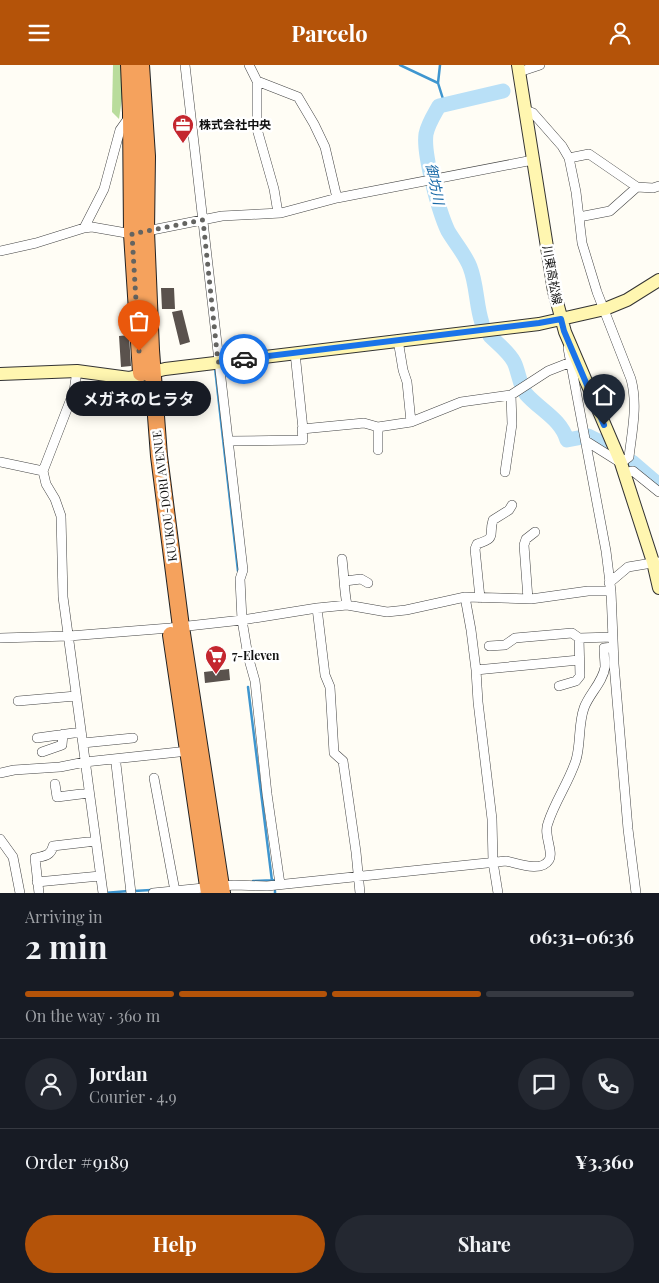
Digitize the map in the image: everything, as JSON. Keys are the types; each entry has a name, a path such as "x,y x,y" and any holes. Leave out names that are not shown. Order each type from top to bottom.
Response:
{"highway":[{"name":"KUUKOU-DORI AVENUE","path":"129,65 147,373 148,456 215,890"},
{"name":"KUUKOU-DORI AVENUE","path":"139,233 146,156 141,65"},
{"name":"KUUKOU-DORI AVENUE","path":"175,627 188,751 215,890"}],"street":[{"path":"185,65 242,571 240,579 242,620 248,656 255,681 279,887"},
{"path":"249,65 257,81 257,129 268,165 278,213"},
{"path":"518,69 540,65"},
{"name":"川東高松線","path":"518,69 554,291 564,331 622,468 656,562 659,588"},
{"path":"257,81 298,97 325,147 336,198"},
{"path":"525,110 533,113 562,146 569,158 576,192 582,243 635,392 629,457 622,468"},
{"path":"84,228 104,189 120,130 131,113"},
{"path":"569,158 589,154 637,187 652,188 659,186"},
{"path":"0,251 36,243 84,228 92,227 139,233 222,216 278,213 336,198 533,160"},
{"path":"579,217 610,211 637,187"},
{"path":"0,374 77,371 129,378 165,369 539,323 604,309 627,300 659,280"},
{"path":"564,331 606,551 628,829 636,893"},
{"path":"398,340 407,382 411,422"},
{"path":"228,441 302,440 302,429 304,429 295,353"},
{"path":"304,429 364,423 378,427 411,422 460,402 511,395 548,371 571,362"},
{"path":"77,371 74,391 43,471 46,484 55,499 61,516 63,597 103,893"},
{"path":"505,472 512,424 511,395"},
{"path":"378,427 378,450"},
{"path":"586,441 622,468 632,471 659,492"},
{"path":"0,462 43,471"},
{"path":"480,598 475,549 477,544 489,540 493,520 509,510 512,505"},
{"path":"528,599 524,545 526,539 535,532"},
{"path":"342,559 347,605"},
{"path":"0,638 69,636 175,627 242,620 347,605 387,612 406,610 464,597 528,599 610,587 628,567 656,562"},
{"path":"345,581 361,579 368,583"},
{"path":"464,597 471,630 476,670 492,819 493,862 498,893"},
{"path":"316,608 325,675 330,687 334,753 343,761 360,893"},
{"path":"489,646 505,645 516,638 572,633 579,638 613,642"},
{"path":"559,686 576,681 580,676 579,638"},
{"path":"153,893 215,890 234,885 279,887 357,876 462,867 506,861 534,867 546,863 549,860 550,854 546,830 547,824 574,765 584,709 605,668 604,648 613,642"},
{"path":"476,670 579,660"},
{"path":"18,701 76,696"},
{"path":"37,738 81,732"},
{"path":"42,752 62,745 63,735"},
{"path":"83,743 133,739"},
{"path":"0,773 188,751"},
{"path":"116,764 131,893"},
{"path":"154,778 175,891"},
{"path":"55,783 57,797 89,793"},
{"path":"0,839 13,857 20,893"},
{"path":"39,893 35,858 48,855 52,852 53,846 96,841"},
{"path":"38,882 100,876"}],"green space":[{"path":"113,65 125,65 126,71 119,119 112,112"}],"building":[{"path":"161,288 174,288 175,309 162,309"},
{"path":"182,310 190,342 180,345 172,312"},
{"path":"129,335 131,366 121,367 119,336"},
{"path":"229,669 230,680 205,683 204,672"}],"waterway":[{"path":"400,65 438,83 443,105"},
{"path":"438,83 440,65"},
{"name":"御坊川","path":"482,323 470,267 448,231 436,197 429,168 426,134 439,106 503,91"},
{"name":"御坊川","path":"490,336 512,358 526,394 555,420 567,440 583,437"},
{"path":"215,368 238,571"},
{"name":"御坊川","path":"588,436 602,443"},
{"name":"御坊川","path":"632,462 659,485"},
{"path":"248,687 272,881"},
{"path":"253,881 278,880"},
{"path":"134,891 151,890"},
{"path":"104,893 129,891"}],"way so far":[{"path":"139,351 132,234 203,220 218,362 244,359"}],"place":[{"name":"株式会社中央","path":"183,144"},
{"name":"メガネのヒラタ","path":"139,351"},
{"name":"7-Eleven","path":"216,675"}],"route":[{"path":"244,359 561,319 564,331 604,425"}]}
